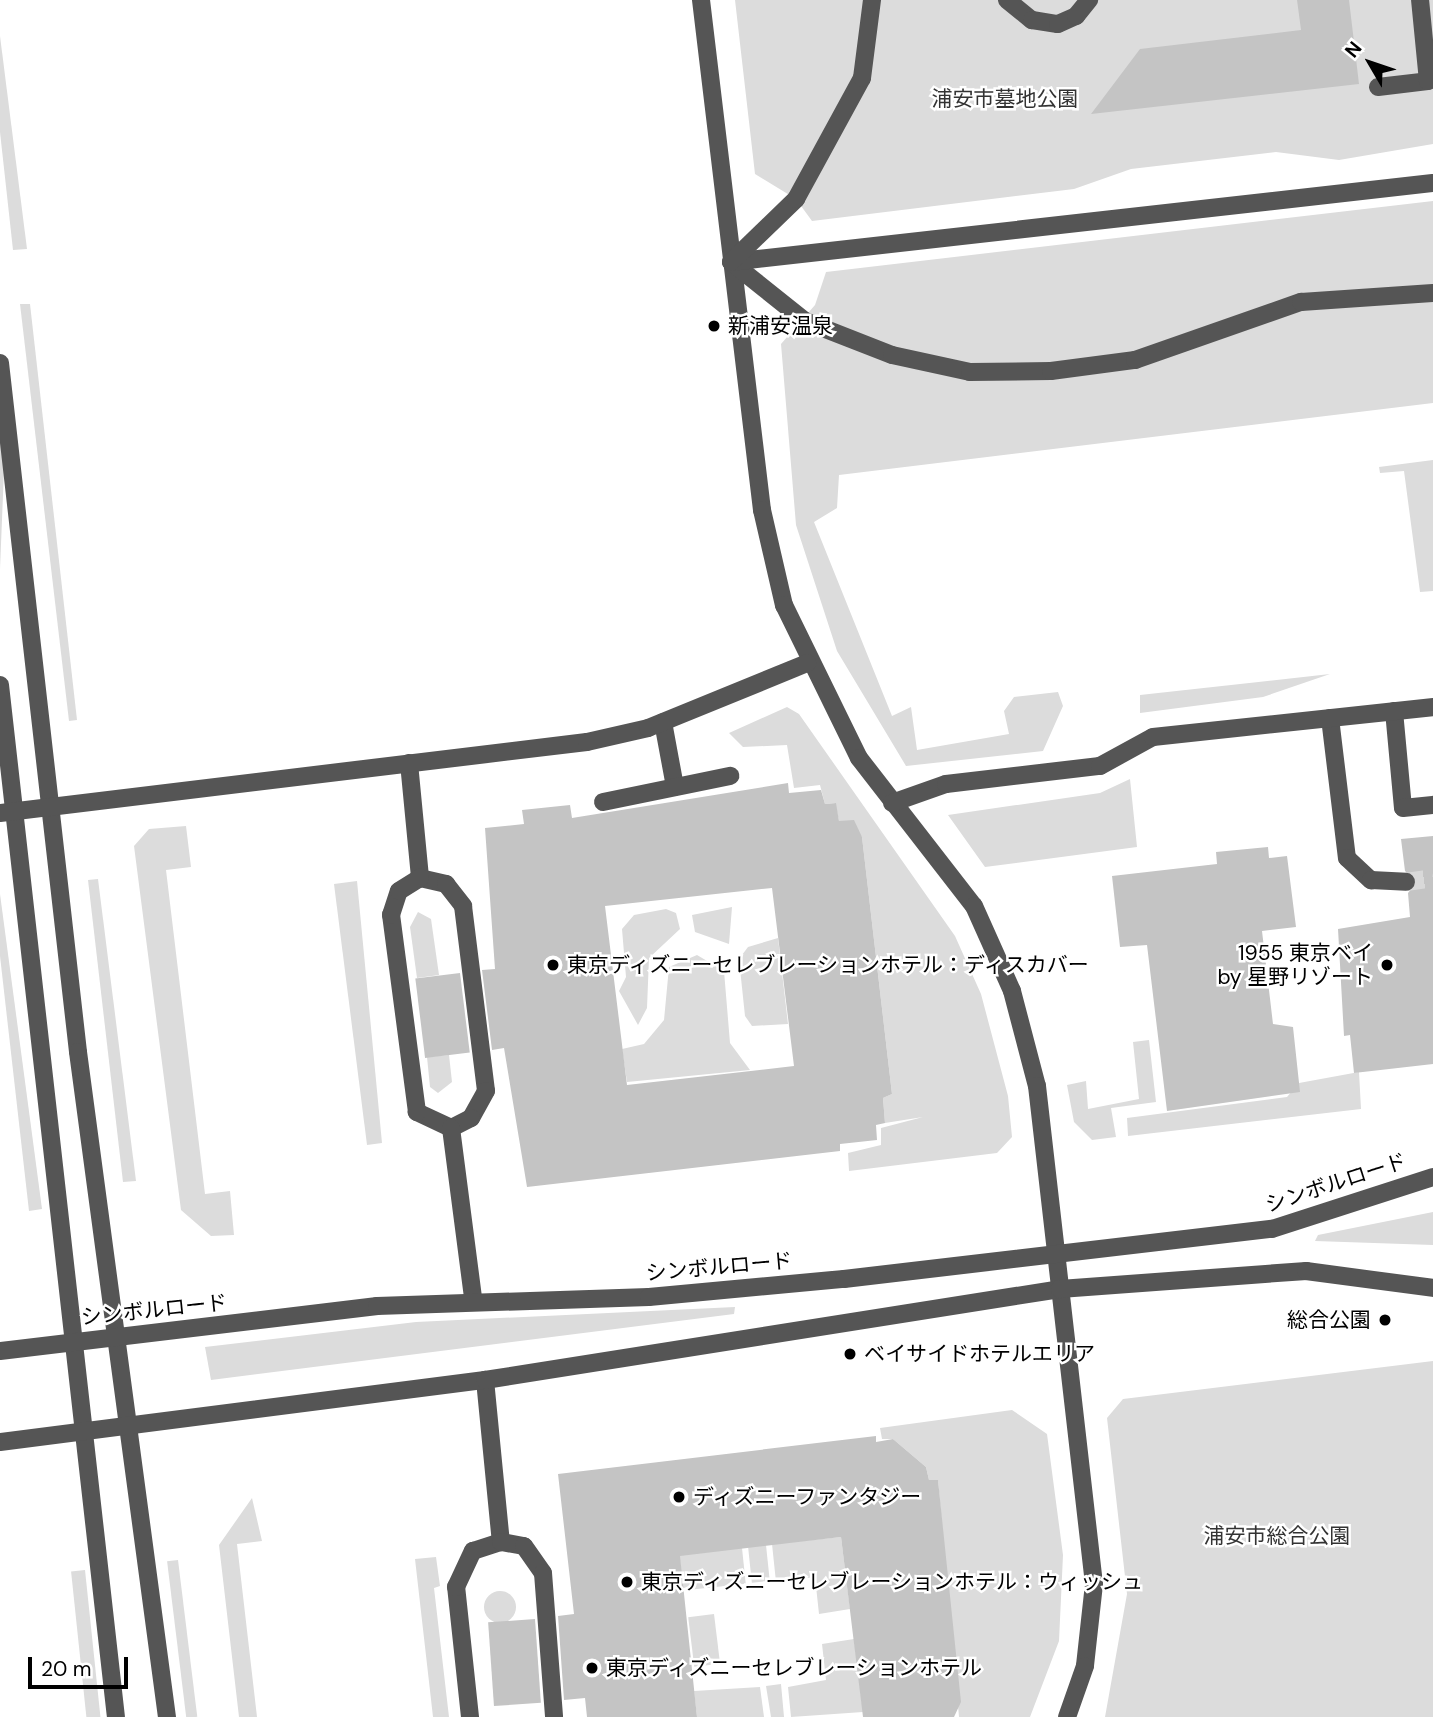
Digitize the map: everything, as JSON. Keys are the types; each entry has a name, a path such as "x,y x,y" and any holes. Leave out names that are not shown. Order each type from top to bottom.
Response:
{"street":[{"path":"701,0 762,510 784,606 807,663 846,737 892,803 974,906 1012,991 1037,1086 1094,1584 1085,1666 1066,1717"},
{"path":"731,262 796,199 862,78 872,0"},
{"path":"1007,0 1032,20 1058,24 1076,16 1089,0"},
{"path":"1378,87 1429,81 1420,0"},
{"path":"731,262 1433,183"},
{"path":"731,262 806,321 892,355 970,372 1051,371 1135,360 1301,302 1433,293"},
{"path":"0,363 115,1337 167,1717"},
{"path":"7,812 587,742 663,722 807,663"},
{"path":"0,685 7,812 116,1717"},
{"path":"892,803 946,784 1100,766 1153,737 1433,707"},
{"path":"1394,711 1403,808 1433,805"},
{"path":"1330,718 1347,858 1371,880 1406,882"},
{"path":"663,722 676,787"},
{"path":"409,762 420,878"},
{"path":"603,802 730,776"},
{"path":"420,878 446,884 463,906 482,1065 483,1105 451,1128 417,1112 404,1025 391,915 399,891 420,878"},
{"path":"451,1128 474,1298"},
{"name":"シンボルロード","path":"0,1351 474,1298 649,1297 1055,1251 1272,1230 1433,1177"},
{"path":"0,1442 485,1380 1060,1289 1307,1271 1433,1288"},
{"path":"485,1380 501,1542"},
{"path":"470,1717 456,1587 473,1551 501,1542 524,1546 543,1573 554,1717"}],"green space":[{"name":"浦安市墓地公園","path":"735,0 1433,0 1433,144 1339,160 1276,152 1131,169 1074,189 812,221 796,199 755,174"},
{"path":"0,36 27,249 13,250 0,132"},
{"path":"1433,201 1433,403 839,475 837,508 814,522 892,716 911,707 917,750 1009,734 1004,711 1014,697 1058,692 1063,706 1043,751 906,766 837,651 796,525 781,344 815,305 826,272"},
{"path":"20,304 30,304 77,720 69,721"},
{"path":"0,419 4,470 0,569"},
{"path":"1433,460 1433,591 1420,592 1404,471 1380,473 1379,467"},
{"path":"1330,674 1263,697 1140,713 1140,695"},
{"path":"787,707 799,714 955,936 981,994 1008,1096 1012,1137 997,1153 849,1171 848,1153 881,1145 881,1128 923,1117 885,1123 883,1098 892,1094 862,837 839,821 835,803 825,804 820,785 794,788 787,745 743,747 729,733"},
{"path":"1130,779 1137,847 985,867 948,815 1100,793"},
{"path":"186,826 191,867 166,870 205,1194 230,1191 234,1235 211,1236 181,1210 134,846 149,829"},
{"path":"98,879 136,1181 123,1182 88,880"},
{"path":"357,881 382,1143 367,1145 334,884"},
{"path":"0,894 42,1209 29,1211 0,956"},
{"path":"732,907 729,944 695,932 692,915"},
{"path":"666,909 676,913 680,929 649,958 647,1008 638,1025 619,991 626,977 622,929 634,915"},
{"path":"418,912 431,919 439,975 417,978 410,927"},
{"path":"778,938 788,1024 752,1026 745,1016 739,959 748,947"},
{"path":"697,955 724,971 730,1043 750,1070 627,1082 622,1049 644,1044 664,1020 669,967"},
{"path":"1149,1040 1156,1102 1111,1108 1116,1137 1092,1140 1074,1122 1067,1085 1086,1081 1088,1109 1139,1099 1133,1042"},
{"path":"449,1055 452,1082 438,1093 430,1087 427,1057"},
{"path":"1359,1072 1361,1109 1128,1136 1127,1118 1287,1097 1299,1083"},
{"path":"1433,1212 1433,1245 1315,1241 1318,1235"},
{"path":"735,1307 734,1314 211,1380 205,1347 416,1322"},
{"name":"浦安市総合公園","path":"1433,1361 1433,1717 1105,1717 1127,1594 1107,1418 1123,1399"},
{"path":"1012,1410 1047,1434 1063,1555 1059,1641 1030,1717 959,1717 938,1480 929,1480 926,1467 893,1439 882,1439 880,1428"},
{"path":"252,1498 262,1541 237,1544 257,1717 239,1717 219,1545"},
{"path":"841,1537 850,1609 819,1614 815,1577 776,1582 772,1544"},
{"path":"766,1545 770,1581 752,1583 748,1547"},
{"path":"742,1548 746,1584 683,1590 679,1555"},
{"path":"436,1557 440,1586 434,1588 449,1717 433,1717 415,1559"},
{"path":"178,1560 197,1717 186,1717 167,1561"},
{"path":"85,1570 100,1717 86,1717 71,1571"},
{"path":"500,1591 511,1596 516,1607 511,1618 500,1623 489,1618 484,1607 489,1596"},
{"path":"714,1614 720,1664 694,1667 688,1617"},
{"path":"854,1639 863,1712 791,1717 788,1687 826,1680 822,1644"},
{"path":"781,1684 784,1717 771,1717 766,1686"},
{"path":"760,1687 764,1717 697,1717 694,1691"}],"building":[{"path":"1297,0 1349,0 1359,84 1091,114 1140,49 1301,30"},
{"name":"東京ディズニーセレブレーションホテル：ディスカバー","path":"788,783 789,793 821,790 825,804 836,803 839,821 854,820 862,837 892,1094 883,1098 885,1123 876,1125 877,1140 840,1144 840,1151 527,1187 504,1048 492,1050 482,970 495,969 485,828 524,824 522,810 570,805 572,818","holes":["772,888 794,1066 627,1085 605,906"]},
{"name":"1955 東京ベイ by 星野リゾート","path":"1433,836 1433,1064 1354,1073 1350,1035 1344,1036 1338,929 1410,917 1408,893 1417,882 1405,871 1401,839"},
{"path":"1268,847 1269,858 1287,856 1296,927 1262,931 1273,1024 1293,1027 1300,1092 1167,1111 1147,945 1120,947 1112,876 1217,864 1216,852"},
{"path":"460,973 470,1052 425,1058 415,978"},
{"name":"東京ディズニーセレブレーションホテル：ウィッシュ","path":"876,1436 876,1442 893,1439 926,1467 929,1480 938,1480 961,1702 954,1717 863,1717 841,1537 680,1556 697,1717 587,1717 585,1698 564,1700 558,1616 574,1614 558,1474"},
{"path":"535,1619 541,1703 494,1706 488,1622"}],"tunnel":[{"path":"1406,882 1433,878"}],"place":[{"name":"新浦安温泉","path":"714,326"},
{"name":"東京ディズニーセレブレーションホテル：ディスカバー","path":"553,965"},
{"name":"1955 東京ベイ by 星野リゾート","path":"1387,965"},
{"name":"総合公園","path":"1385,1320"},
{"name":"ベイサイドホテルエリア","path":"850,1354"},
{"name":"ディズニーファンタジー","path":"679,1497"},
{"name":"東京ディズニーセレブレーションホテル：ウィッシュ","path":"627,1582"},
{"name":"東京ディズニーセレブレーションホテル","path":"592,1668"}]}
